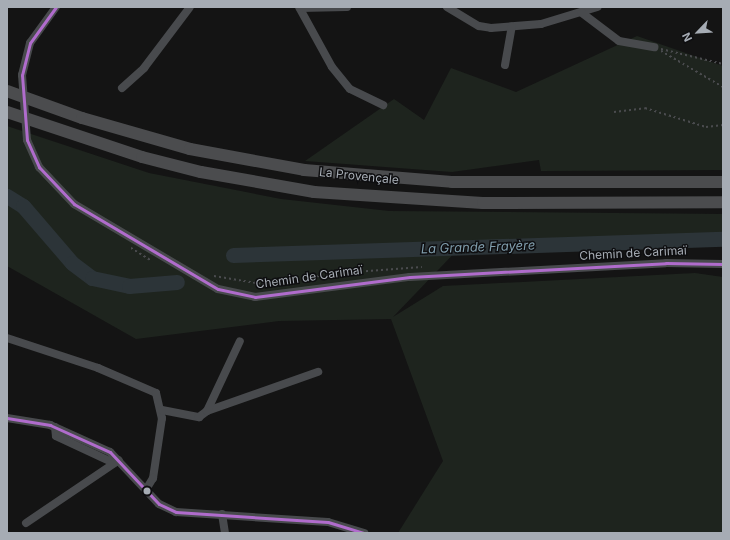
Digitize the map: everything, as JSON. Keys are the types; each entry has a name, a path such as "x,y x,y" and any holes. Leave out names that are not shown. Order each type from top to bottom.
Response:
{"highway":[{"name":"La Provençale","path":"7,91 45,105 190,150 354,176 502,183 723,182"},
{"name":"La Provençale","path":"7,112 38,124 201,172 314,192 483,202 723,202"}],"street":[{"name":"Chemin de Carimaï","path":"56,7 36,33 25,59 22,108 32,153 45,175 74,204 218,289 255,297 410,276 666,263 723,264"},
{"path":"122,88 144,68 190,7"},
{"path":"347,7 299,8 332,67 350,89 384,105"},
{"path":"447,7 480,26 512,27 582,13 597,7"},
{"path":"582,13 619,41 654,47"},
{"path":"505,65 512,27"},
{"path":"7,338 143,385 156,393 162,410 153,478 147,488"},
{"path":"207,411 240,341"},
{"path":"162,410 199,417 207,411 318,372"},
{"path":"7,418 55,427 110,452 116,462 147,488 167,509 328,522 364,533"},
{"path":"26,523 116,462"},
{"path":"222,514 225,533"}],"path":[{"path":"654,47 723,64"},
{"path":"654,47 723,87"},
{"path":"614,112 644,108 706,127 723,125"},
{"path":"208,273 262,284 409,266 425,268"}],"shaded area":[{"path":"637,36 723,66 723,170 541,171 539,160 452,172 305,161 394,99 424,120 451,68 516,92"},
{"path":"7,126 149,173 281,199 389,211 723,214 723,236 463,244 393,317 443,286 695,273 723,277 723,533 398,533 443,461 391,319 279,321 136,339 7,266"}],"waterway":[{"name":"La Grande Frayère","path":"7,196 23,206 72,263 92,278 129,286 177,282"},
{"name":"La Grande Frayère","path":"233,255 723,239"}],"transit line":[{"path":"56,7 30,43 22,75 27,140 39,167 74,204 218,289 255,297 410,277 666,263 723,264"},
{"path":"7,418 50,425 110,452 159,504 176,512 328,522 364,533"}]}
